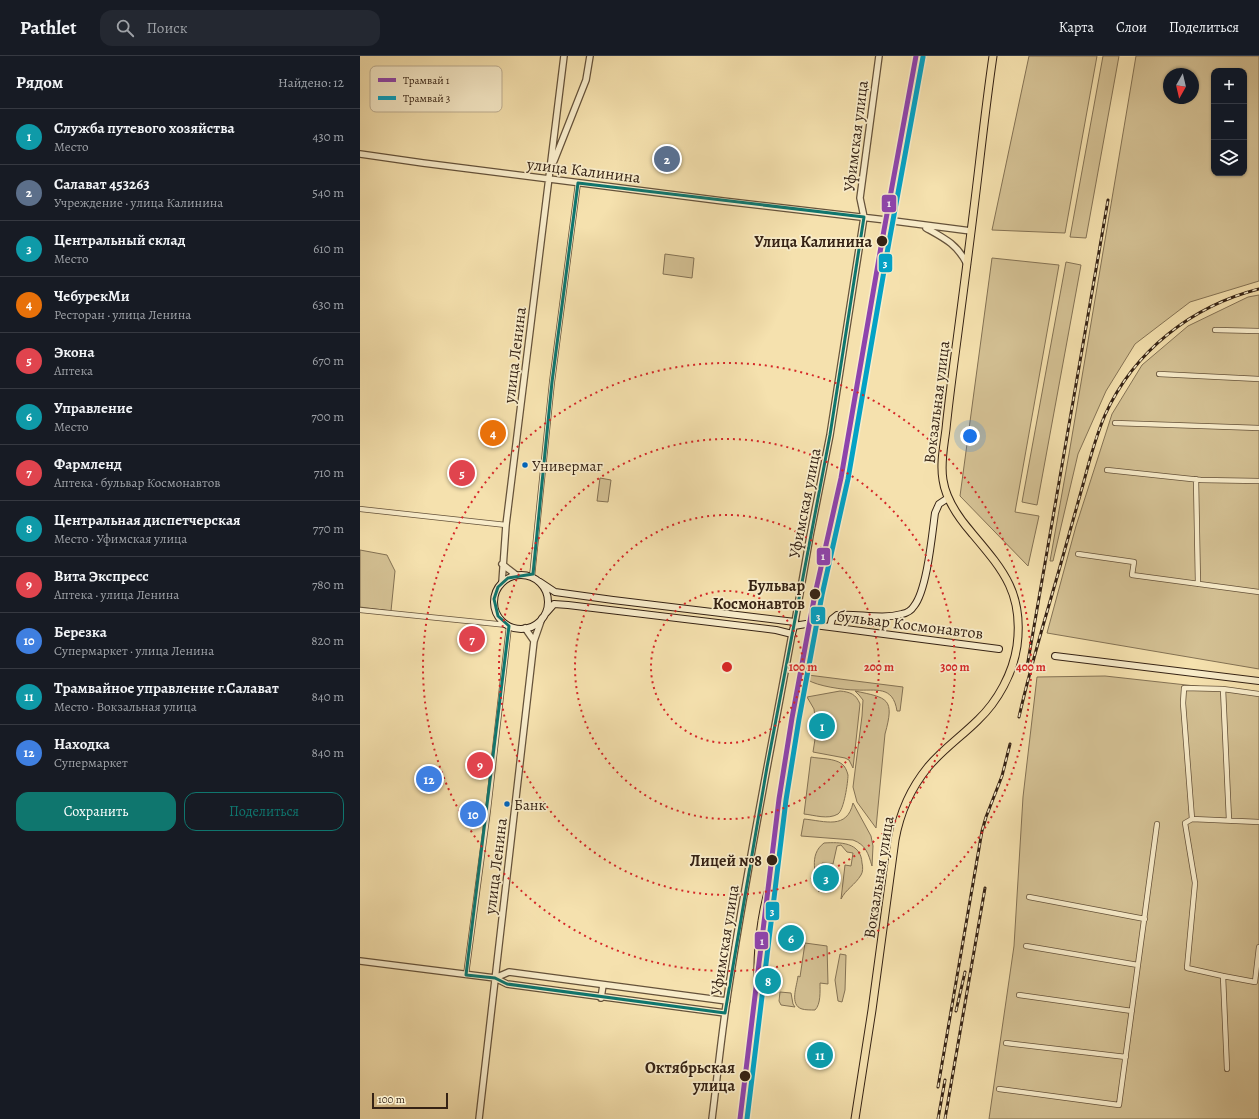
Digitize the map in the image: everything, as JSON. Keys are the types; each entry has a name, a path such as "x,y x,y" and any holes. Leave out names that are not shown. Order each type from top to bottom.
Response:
{"main road":[{"name":"Вокзальная улица","path":"855,1119 872,1010 895,840 902,813 912,789 929,765 979,720 991,706 1011,669 1016,648 1018,615 1012,590 1002,571 962,521 948,498 943,481 942,470 993,56"},
{"path":"830,627 832,619 837,615 894,616 907,613 915,606 921,592 924,579 934,513 939,504 948,498"},
{"path":"540,582 532,577 524,575 516,575 502,582 495,593 494,605 498,616 508,625 515,628 525,628 532,626 554,604 768,629 792,634"},
{"name":"бульвар Космонавтов","path":"540,582 555,592 999,649"},
{"name":"улица Ленина","path":"540,582 548,596 548,605 544,615"},
{"name":"Уфимская улица","path":"792,634 795,624"},
{"path":"1055,656 1259,681"}],"street":[{"name":"улица Ленина","path":"502,582 502,564 506,525 550,179 552,150 564,56"},
{"name":"улица Ленина","path":"550,179 555,156 586,80 590,56"},
{"name":"Уфимская улица","path":"795,624 810,536 830,435 864,217 860,198 879,56"},
{"name":"улица Калинина","path":"360,154 578,183 971,231"},
{"path":"532,577 552,382 578,183"},
{"path":"922,225 944,238 958,249 967,264"},
{"path":"1214,330 1259,331"},
{"path":"1159,374 1259,379"},
{"path":"1115,423 1259,428"},
{"path":"1107,470 1196,479 1259,481"},
{"path":"1196,479 1198,584"},
{"path":"360,509 506,525"},
{"path":"1078,554 1134,562 1132,575 1259,592"},
{"path":"502,564 516,575"},
{"path":"360,610 508,625"},
{"name":"улица Ленина","path":"479,1119 534,641 544,615"},
{"name":"улица Ленина","path":"466,975 489,802 508,625"},
{"path":"525,628 534,641"},
{"name":"Уфимская улица","path":"712,1119 725,1013 767,767 792,634"},
{"path":"1192,819 1183,703 1184,688 1222,689 1259,694"},
{"path":"1222,689 1229,820"},
{"path":"1259,822 1192,819 1185,823 1195,883 1187,968 1254,982 1259,947"},
{"path":"999,1089 1119,1105 1158,824"},
{"path":"1029,897 1145,919"},
{"path":"1026,946 1138,965"},
{"path":"360,961 496,978 507,984 601,998 725,1013"},
{"path":"496,978 509,972 727,1001"},
{"path":"1223,976 1227,1069"},
{"path":"601,998 602,985"},
{"path":"1019,995 1132,1010"},
{"path":"1006,1043 1126,1057"}],"highlighted area":[{"path":"578,183 864,217 830,435 767,767 725,1013 507,984 495,978 466,975 509,626 498,616 494,599 498,587 508,578 533,574 552,382"}],"shaded area":[{"path":"1029,56 1097,56 1065,233 992,230"},
{"path":"1103,56 1119,56 1086,238 1070,237"},
{"path":"1136,56 1259,56 1259,281 1190,302 1135,344 1106,391 1078,454 1053,561 1050,561"},
{"path":"665,254 694,258 692,278 663,274"},
{"path":"992,258 1059,265 1015,512 1039,516 1028,566 960,496"},
{"path":"1066,262 1081,265 1037,505 1022,502"},
{"path":"1259,295 1259,669 1047,633 1076,526 1112,414 1142,365 1188,326 1248,297"},
{"path":"600,478 611,480 608,502 597,501"},
{"path":"360,550 387,555 395,571 391,611 360,607"},
{"path":"808,675 903,687 900,711 897,711 892,697 888,693 877,690 856,690 824,686 808,680"},
{"path":"1105,676 1259,693 1259,1119 989,1119 1014,946 1023,797 1037,677"},
{"path":"840,691 852,694 857,698 860,704 853,768 849,760 845,758 813,752 816,733 826,734 827,719 815,717 814,709 807,697"},
{"path":"855,691 882,698 889,706 876,828 857,802 853,787 863,700"},
{"path":"811,757 839,762 845,767 848,779 844,802 838,814 834,816 825,817 804,814"},
{"path":"853,803 871,836 873,846 872,866 864,847 853,840 801,836 804,819 834,822 846,817 850,812"},
{"path":"824,843 843,843 849,845 854,847 861,856 863,868 862,874 845,892 841,899 845,865 851,866 853,853 847,852 841,845 837,846 833,864 822,863 819,892 814,866 816,853"},
{"path":"805,943 827,946 828,984 820,983 819,1001 815,1010 806,1010 798,1007 795,999 795,990 798,976 800,977"},
{"path":"840,954 846,955 845,990 842,1002 838,1001 835,980"},
{"path":"780,992 791,993 795,1007 781,1005 779,1001"}],"tram line":[{"name":"1","path":"740,1119 779,799 792,718 815,594 841,478 916,56"},
{"name":"3","path":"747,1119 786,800 799,719 822,595 848,479 923,57"},
{"path":"754,981 756,933 766,885"},
{"path":"756,990 766,939 769,886"}],"railway":[{"path":"1027,667 1108,200"},
{"path":"1019,717 1034,657 1093,447 1105,415 1117,392 1149,351 1188,319 1234,297 1259,289"},
{"path":"938,1087 982,831 1002,776 1010,744"},
{"path":"945,1119 985,888"},
{"path":"956,1011 965,972"},
{"path":"938,1119 945,1080"}],"place":[{"name":"Салават 453263","path":"667,159"},
{"name":"Улица Калинина","path":"882,241"},
{"name":"ЧебурекМи","path":"493,433"},
{"name":"Универмаг","path":"525,465"},
{"name":"Экона","path":"462,473"},
{"name":"Бульвар Космонавтов","path":"815,594"},
{"name":"Фармленд","path":"472,639"},
{"name":"Служба путевого хозяйства","path":"822,726"},
{"name":"Вита Экспресс","path":"480,765"},
{"name":"Находка","path":"429,779"},
{"name":"Банк","path":"507,804"},
{"name":"Березка","path":"473,814"},
{"name":"Лицей №8","path":"772,860"},
{"name":"Центральный склад","path":"826,878"},
{"name":"Управление","path":"791,938"},
{"name":"Центральная диспетчерская","path":"768,981"},
{"name":"Трамвайное управление г.Салават","path":"820,1055"},
{"name":"Октябрьская улица","path":"745,1076"}]}
